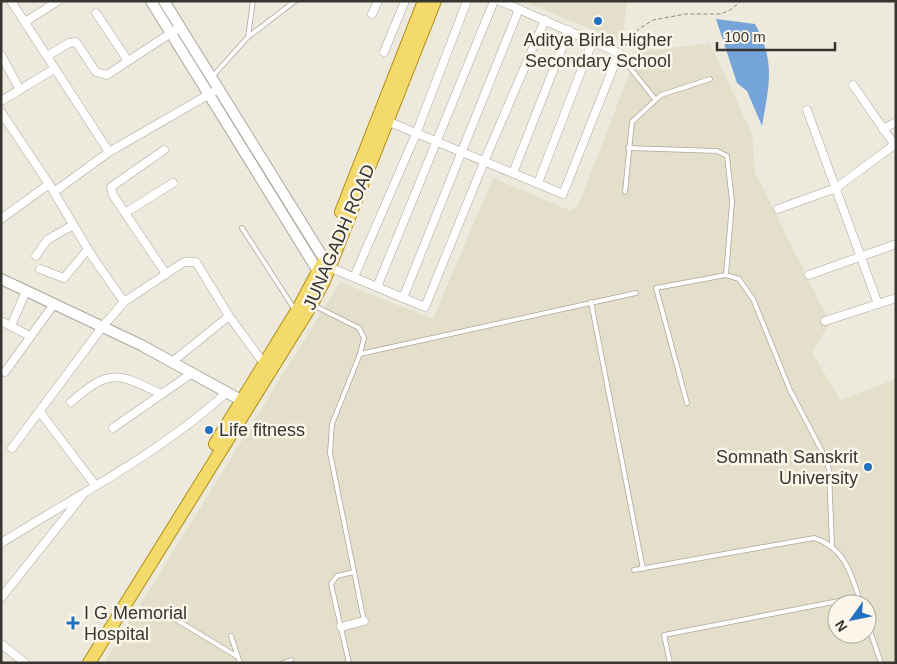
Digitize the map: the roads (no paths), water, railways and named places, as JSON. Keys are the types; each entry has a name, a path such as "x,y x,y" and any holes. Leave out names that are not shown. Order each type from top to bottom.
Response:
{"main road":[{"path":"79,663 206,460 267,368 296,312 324,270 424,1"},
{"name":"JUNAGADH ROAD","path":"267,368 312,304 324,270 435,1"},
{"path":"89,663 245,402"}],"street":[{"path":"11,1 109,152"},
{"path":"25,22 58,1"},
{"path":"164,1 219,89 324,270"},
{"path":"372,14 378,1"},
{"path":"384,52 405,1"},
{"path":"354,277 416,134 467,1"},
{"path":"377,287 494,1"},
{"path":"387,121 563,194 619,53 593,40 500,1"},
{"path":"154,2 170,33 208,95 324,270 354,277 426,307 484,162 545,20"},
{"path":"404,298 519,9"},
{"path":"96,13 128,61"},
{"path":"46,56 72,42 80,45 96,72 103,75 109,74 180,27"},
{"path":"512,173 569,30"},
{"path":"538,183 593,40"},
{"path":"2,58 20,90"},
{"path":"1,101 54,69"},
{"path":"778,209 836,188 895,146 853,84"},
{"path":"54,192 109,152 219,89"},
{"path":"807,110 878,304"},
{"path":"1,112 124,302"},
{"path":"884,129 896,122"},
{"path":"164,150 113,184 113,194 166,274"},
{"path":"125,214 173,183"},
{"path":"1,219 49,184"},
{"path":"36,256 47,240 73,225"},
{"path":"809,275 896,244"},
{"path":"40,269 64,278 88,249"},
{"path":"12,448 103,326 124,302 184,262 196,262 229,316 267,368"},
{"path":"1,278 103,326 245,402"},
{"path":"10,326 26,291"},
{"path":"825,321 896,298"},
{"path":"5,372 54,304"},
{"path":"172,362 229,316"},
{"path":"1,322 30,336"},
{"path":"113,428 192,373"},
{"path":"71,402 92,384 118,376 126,377 161,394"},
{"path":"1,543 86,491 198,418 227,392"},
{"path":"40,412 95,485"},
{"path":"1,598 86,491"},
{"path":"341,627 364,621"},
{"path":"1,644 25,663"}],"lane":[{"path":"248,37 253,1"},
{"path":"212,78 248,37 295,1"},
{"path":"619,53 655,100"},
{"path":"625,192 632,122 655,100 670,91 710,79"},
{"path":"628,148 717,151 727,156 730,162 732,202 726,275"},
{"path":"242,228 296,312"},
{"path":"687,402 656,288 726,275 739,279 750,293 790,390 826,459 829,470 832,545"},
{"path":"360,354 636,293"},
{"path":"591,302 642,569"},
{"path":"312,304 359,328 364,338 360,354 332,424 330,453 364,621"},
{"path":"634,570 805,538 814,538 832,545 845,561 858,594"},
{"path":"349,663 331,584 337,576 354,572"},
{"path":"670,663 664,636 827,603"},
{"path":"170,616 238,657"},
{"path":"231,636 240,663"},
{"path":"874,644 880,663"},
{"path":"283,663 291,660"}],"water":[{"path":"716,19 755,24 762,38 769,74 762,126 747,91 737,83"}],"place":[{"name":"Aditya Birla Higher Secondary School","path":"598,21"},
{"name":"Life fitness","path":"209,430"},
{"name":"Somnath Sanskrit University","path":"868,467"},
{"name":"I G Memorial Hospital","path":"73,623"}]}
